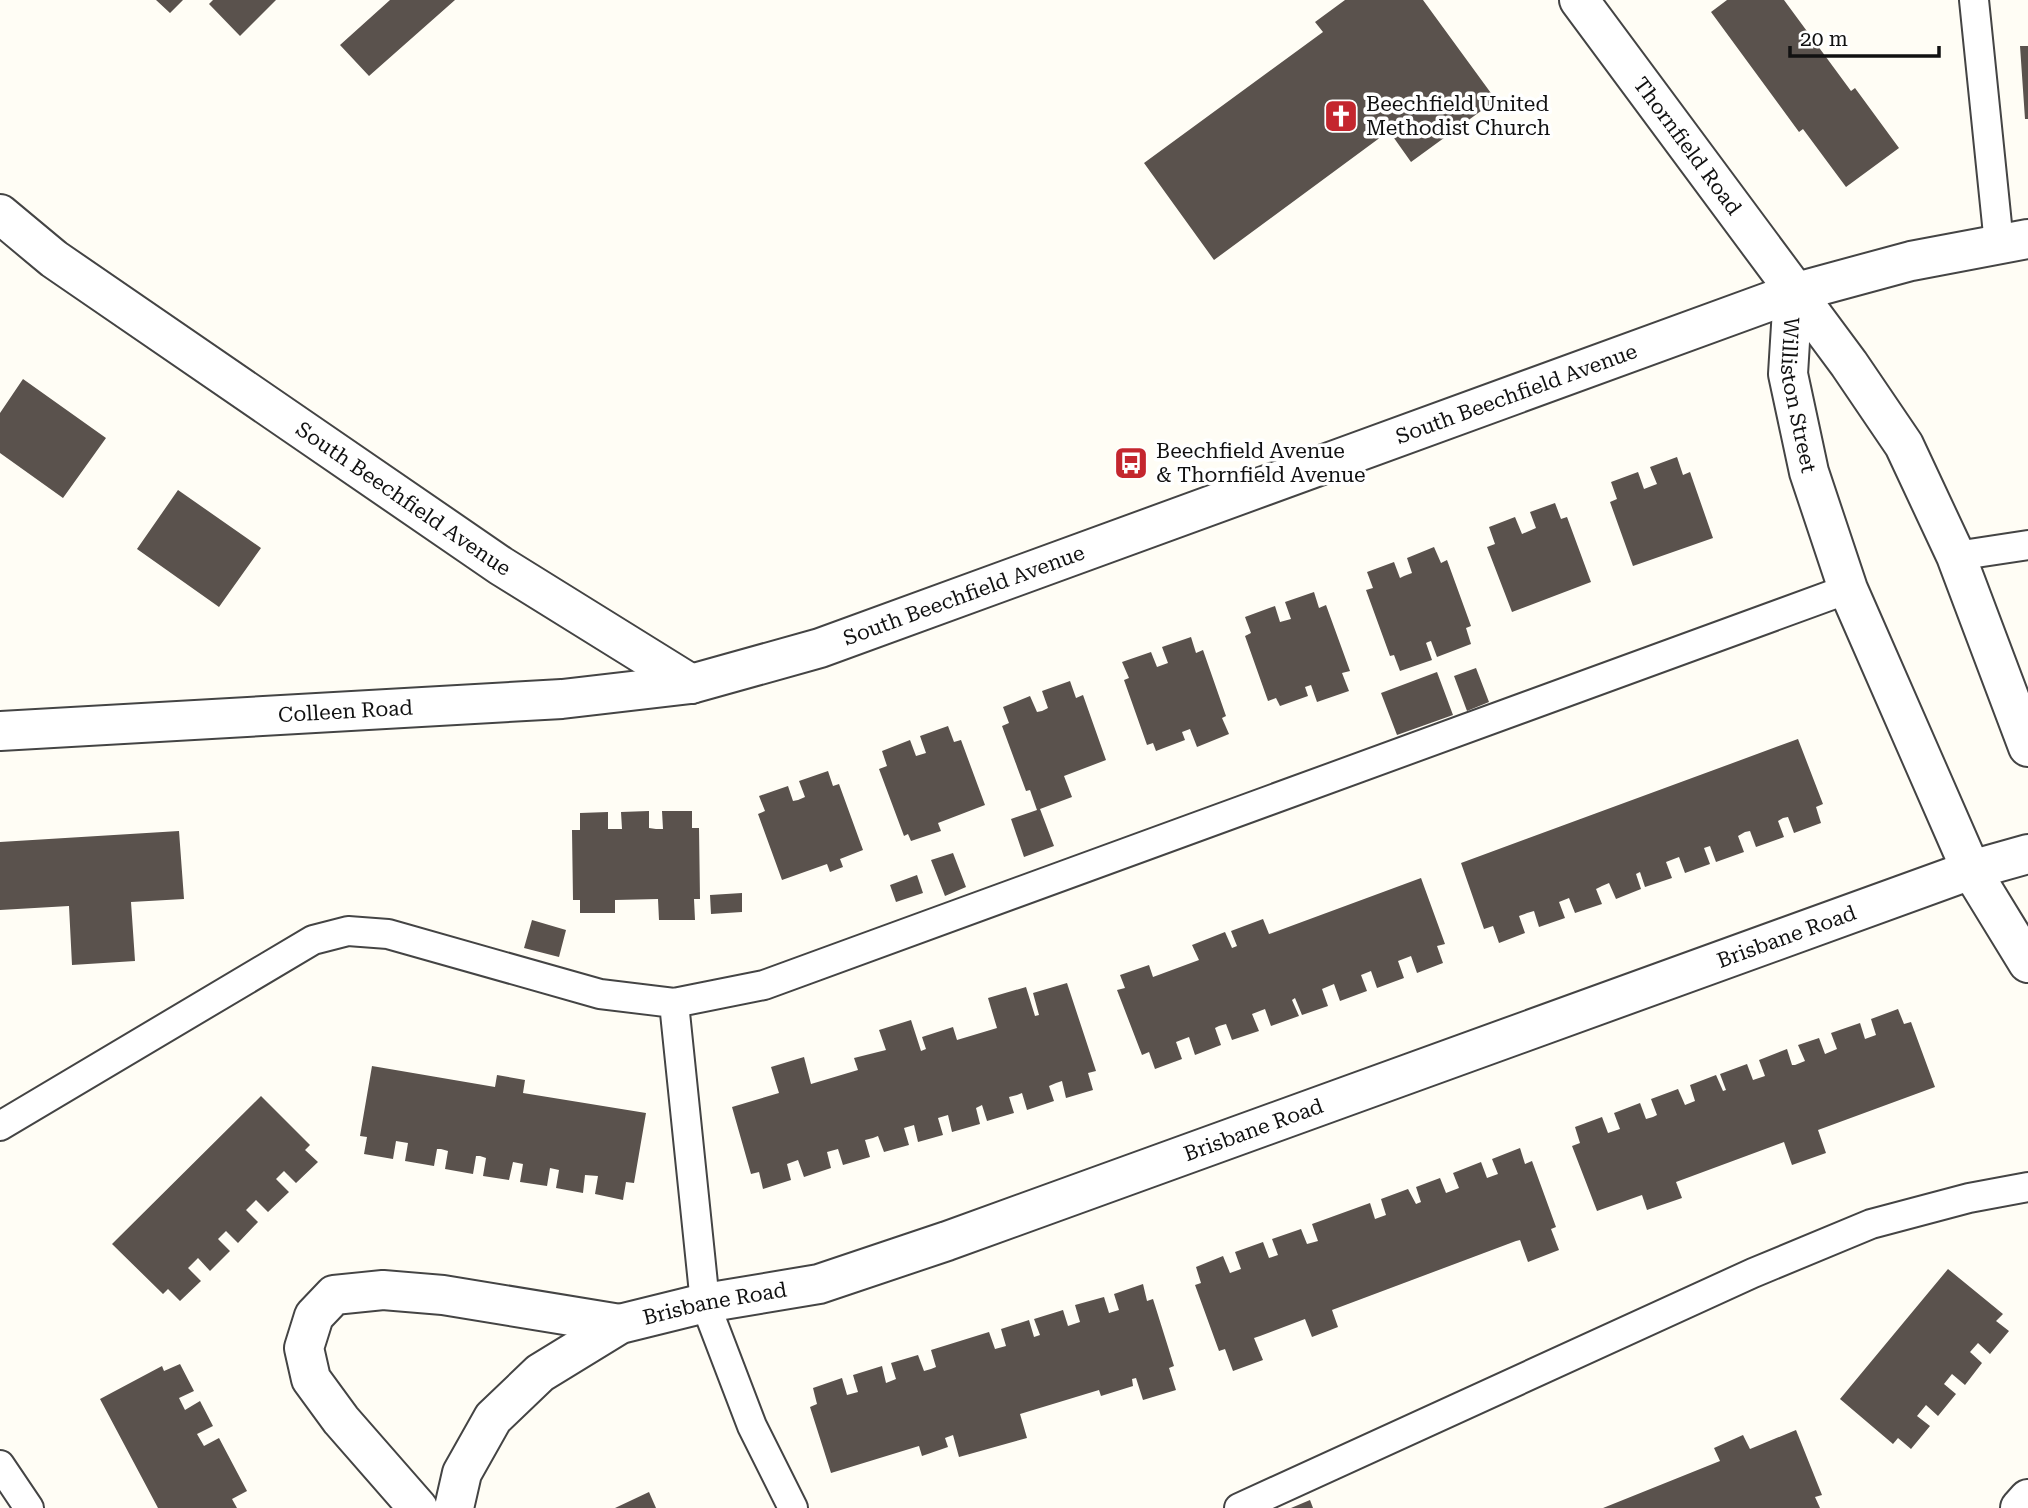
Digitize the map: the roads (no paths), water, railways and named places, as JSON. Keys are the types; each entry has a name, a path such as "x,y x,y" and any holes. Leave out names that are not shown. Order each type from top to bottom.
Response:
{"street":[{"name":"Thornfield Road","path":"1578,0 1793,293"},
{"name":"South Beechfield Avenue","path":"0,214 54,259 501,566 691,684 820,648 1793,293 1912,261 2014,242"},
{"name":"Williston Street","path":"1793,293 1849,364 1905,445 1956,556 2028,747"},
{"name":"Williston Street","path":"1793,293 1788,374 1809,472 1848,589 1971,870 2028,963"},
{"name":"Colleen Road","path":"0,731 562,699 691,684"},
{"name":"Brisbane Road","path":"454,1508 462,1473 493,1418 540,1373 620,1324 705,1303 819,1284 947,1241 1971,870 2028,854"},
{"path":"418,1508 341,1420 311,1379 304,1348 314,1316 334,1295 383,1290 443,1295 620,1324"},
{"path":"2020,1508 2028,1499"}],"lane":[{"path":"1974,0 2014,242"},
{"path":"1956,556 2028,545"},
{"path":"0,1126 313,940 348,931 388,934 600,993 674,1003 764,985 1848,589"},
{"path":"674,1003 705,1303 752,1426 793,1508"},
{"path":"1239,1508 1753,1273 1871,1224 1969,1198 2028,1187"},
{"path":"0,1465 29,1508"}],"place":[{"name":"Beechfield United Methodist Church","path":"1341,116"},
{"name":"Beechfield Avenue & Thornfield Avenue","path":"1131,463"}]}
